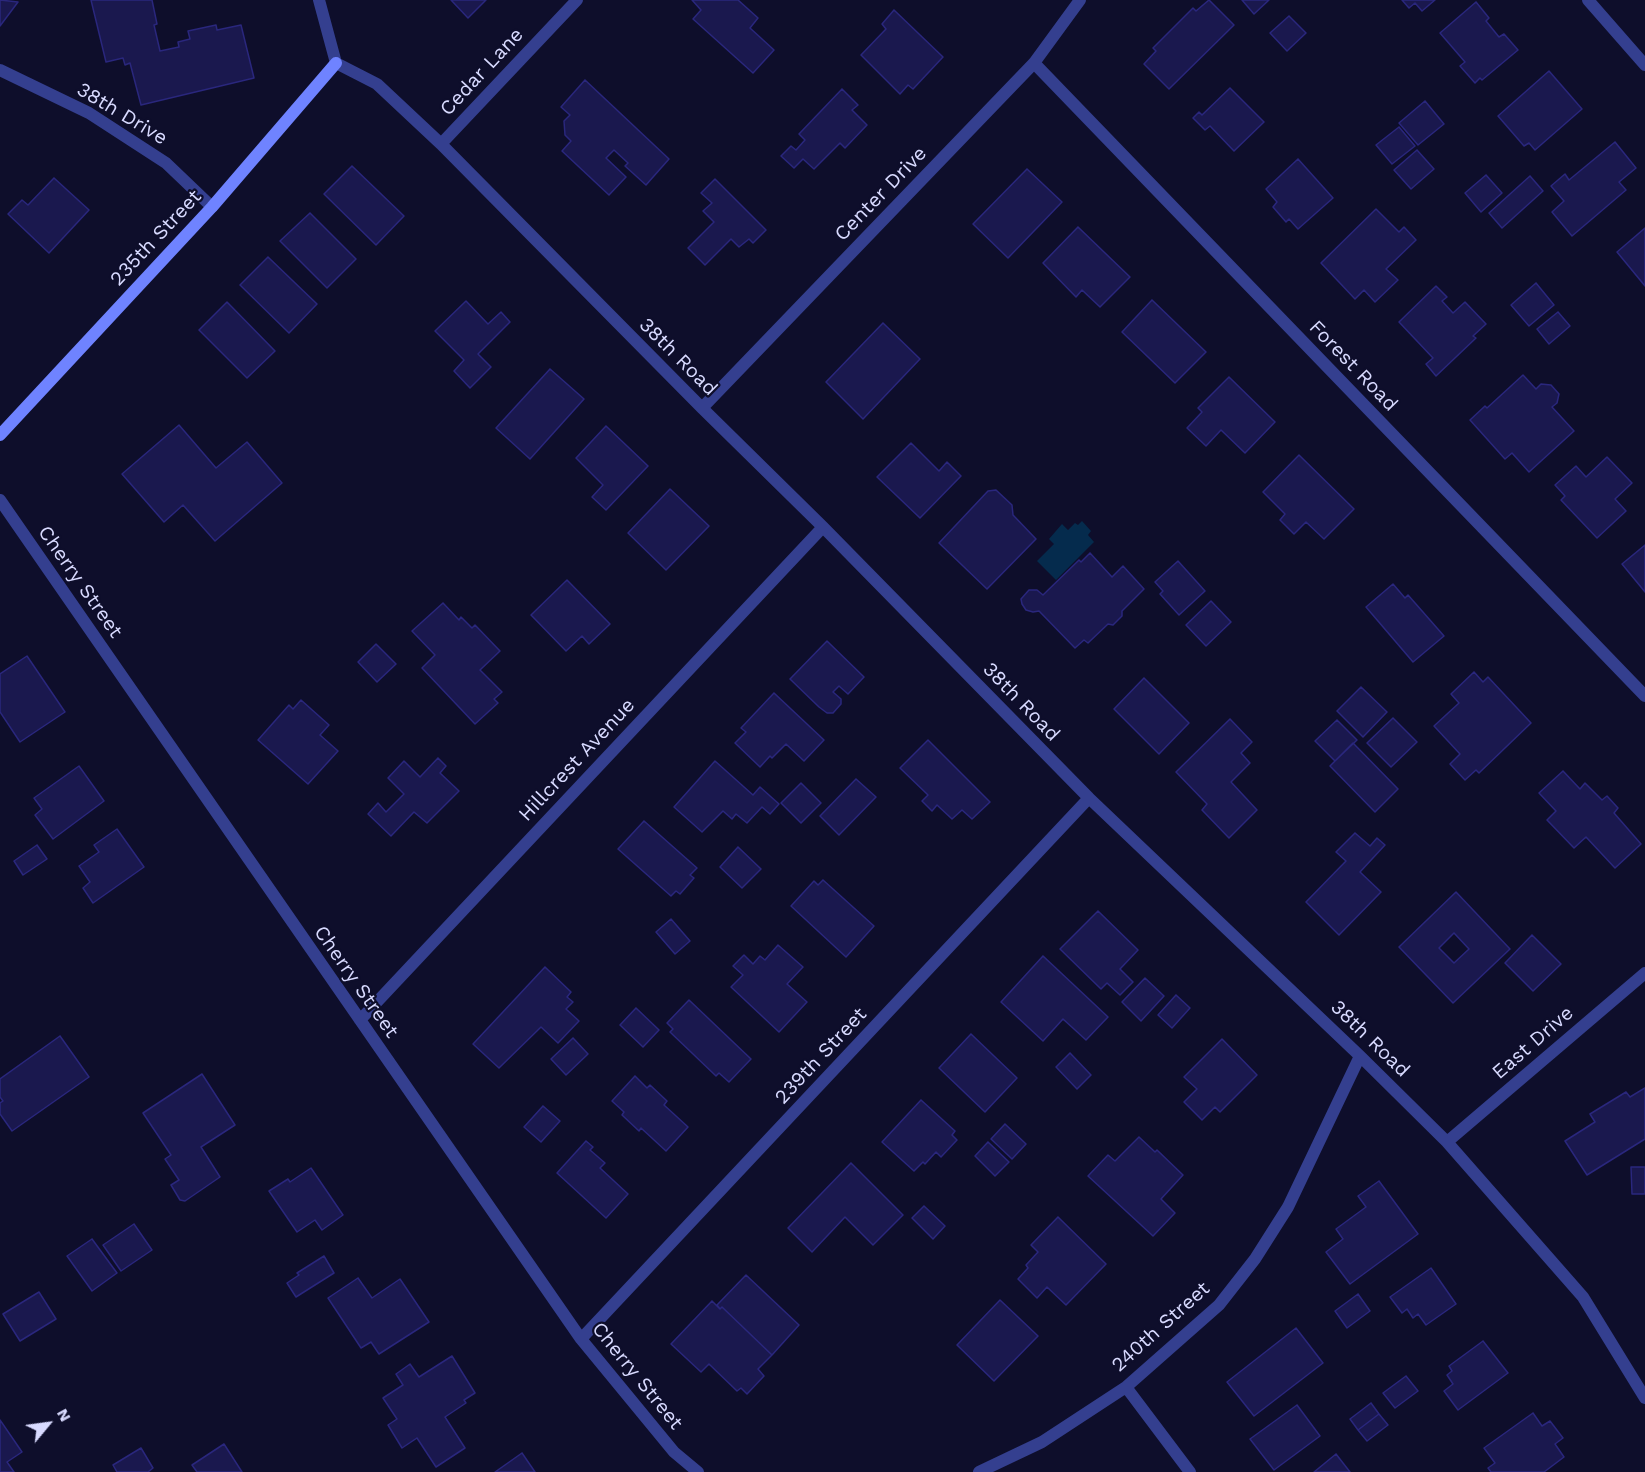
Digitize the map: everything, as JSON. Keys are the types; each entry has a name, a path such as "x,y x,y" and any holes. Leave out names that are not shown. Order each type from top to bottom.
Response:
{"main road":[{"name":"235th Street","path":"0,435 213,207 336,63"}],"street":[{"path":"319,0 336,63"},
{"name":"Cedar Lane","path":"441,144 577,0"},
{"name":"Center Drive","path":"702,408 1034,63 1080,0"},
{"path":"1588,0 1645,65"},
{"name":"38th Road","path":"336,63 377,84 441,144 1089,798 1447,1142 1583,1297 1645,1398"},
{"name":"Forest Road","path":"1034,63 1645,696"},
{"name":"38th Drive","path":"0,70 89,113 166,163 213,207"},
{"name":"Cherry Street","path":"0,500 581,1339 674,1452 698,1472"},
{"name":"Hillcrest Avenue","path":"360,1020 822,527"},
{"name":"239th Street","path":"581,1339 1089,798"},
{"name":"East Drive","path":"1447,1142 1645,973"},
{"name":"240th Street","path":"979,1472 1042,1442 1125,1387 1219,1305 1255,1259 1288,1206 1360,1056"},
{"path":"1125,1387 1190,1472"}],"water":[{"path":"1082,521 1091,531 1088,535 1094,542 1056,580 1037,561 1054,544 1049,539 1062,524 1068,530 1075,523 1078,525"}],"building":[{"path":"0,0 18,2 0,26"},
{"path":"91,0 152,0 157,24 154,25 160,51 179,47 178,42 190,39 188,31 216,25 217,30 241,25 254,78 141,105 130,63 125,65 123,58 106,62"},
{"path":"451,0 486,0 468,18"},
{"path":"692,0 738,0 758,18 750,28 774,50 753,73 693,19 701,10"},
{"path":"1209,0 1234,25 1169,89 1144,64 1156,51 1153,48 1193,8 1196,11"},
{"path":"1242,0 1269,0 1254,14"},
{"path":"1402,0 1435,0 1422,11 1415,3 1409,8"},
{"path":"1476,2 1489,18 1486,21 1499,37 1504,34 1518,50 1482,80 1480,78 1475,83 1460,66 1465,62 1440,33"},
{"path":"894,10 943,57 913,89 908,85 900,94 861,55 886,29 882,24"},
{"path":"1289,16 1306,33 1287,51 1270,33"},
{"path":"1549,71 1582,109 1535,150 1529,143 1524,146 1498,116"},
{"path":"585,80 669,159 646,185 625,166 628,163 614,150 606,158 626,177 609,195 562,151 571,141 565,135 564,121 570,115 561,107"},
{"path":"1230,88 1264,122 1234,151 1210,126 1205,130 1193,118 1199,112 1202,115"},
{"path":"842,89 858,105 852,110 867,125 845,148 840,143 814,169 803,159 794,168 781,156 791,146 796,150 805,140 799,134"},
{"path":"1425,101 1444,124 1418,145 1399,123"},
{"path":"1399,127 1415,146 1392,164 1376,145"},
{"path":"1615,142 1636,168 1619,182 1626,190 1572,236 1552,212 1564,201 1551,186 1565,174 1569,180"},
{"path":"1417,150 1434,169 1411,189 1394,170"},
{"path":"1298,159 1333,198 1298,229 1289,219 1286,222 1273,207 1277,202 1266,189"},
{"path":"352,166 404,216 376,245 324,194"},
{"path":"1027,169 1062,202 1008,258 973,224"},
{"path":"1486,175 1502,193 1481,212 1465,193"},
{"path":"1530,176 1543,191 1502,228 1489,213"},
{"path":"54,178 89,210 49,253 8,214 22,200 28,205"},
{"path":"715,179 766,230 753,243 749,239 739,247 731,239 705,265 688,248 714,222 703,211 712,203 701,193"},
{"path":"1376,209 1399,232 1404,227 1416,240 1386,269 1398,280 1375,302 1364,290 1355,299 1321,263"},
{"path":"310,213 356,259 327,288 280,241"},
{"path":"1078,227 1130,277 1100,307 1082,290 1076,297 1043,263"},
{"path":"1645,228 1645,286 1617,252"},
{"path":"268,257 317,304 289,333 240,285"},
{"path":"1536,283 1554,305 1529,326 1511,305"},
{"path":"1436,286 1447,297 1442,301 1453,313 1465,302 1486,324 1473,336 1476,338 1436,376 1426,364 1433,358 1399,322"},
{"path":"1152,300 1206,352 1175,383 1122,332"},
{"path":"466,301 488,324 501,312 510,322 478,354 491,367 470,388 454,371 464,360 435,331"},
{"path":"227,302 275,351 247,378 199,330"},
{"path":"1558,312 1570,326 1549,344 1537,329"},
{"path":"883,323 920,359 863,419 826,382"},
{"path":"550,369 584,399 530,459 496,428"},
{"path":"1523,375 1536,389 1541,384 1551,385 1559,394 1557,403 1552,407 1574,431 1529,472 1512,453 1505,459 1470,420 1485,406 1487,408"},
{"path":"1229,377 1275,422 1245,453 1221,430 1206,446 1187,428 1202,412 1198,408"},
{"path":"179,425 216,468 247,442 282,483 215,541 183,505 164,522 122,474"},
{"path":"606,426 648,466 606,510 592,497 603,485 576,458"},
{"path":"911,443 939,471 947,462 961,476 920,518 877,477"},
{"path":"1299,455 1354,509 1324,539 1306,522 1294,534 1280,520 1285,514 1263,492"},
{"path":"1607,457 1632,483 1615,499 1626,511 1597,538 1561,500 1565,496 1555,485 1576,466 1586,477"},
{"path":"670,489 709,526 666,570 628,533"},
{"path":"996,490 1012,505 1013,515 1036,539 987,589 939,543 988,491"},
{"path":"1645,545 1645,592 1622,564"},
{"path":"1090,553 1112,577 1123,566 1144,589 1122,611 1122,616 1113,625 1108,624 1088,643 1084,640 1075,648 1039,611 1026,610 1021,599 1029,590 1037,590 1043,595 1079,560 1081,562"},
{"path":"1178,561 1205,591 1179,615 1160,594 1163,591 1155,582"},
{"path":"567,580 610,624 589,644 582,636 566,651 531,615"},
{"path":"1393,584 1405,598 1408,595 1444,636 1413,662 1366,607"},
{"path":"1211,601 1231,622 1206,646 1186,625"},
{"path":"443,603 459,620 461,617 472,628 475,625 500,651 480,670 502,692 494,699 498,703 475,724 422,668 435,655 412,631"},
{"path":"827,641 864,677 848,694 839,686 833,692 841,699 841,704 833,713 827,713 819,707 790,679"},
{"path":"376,644 396,664 377,682 358,662"},
{"path":"27,656 65,712 20,742 0,712 0,674"},
{"path":"1474,672 1483,682 1488,677 1531,723 1479,773 1476,770 1465,780 1450,764 1460,754 1434,726 1459,703 1451,694"},
{"path":"1144,678 1189,723 1159,754 1114,709"},
{"path":"1361,687 1387,712 1363,737 1337,711"},
{"path":"774,693 824,740 804,761 786,744 760,767 735,743 746,732 741,728"},
{"path":"301,700 329,725 320,735 338,751 308,784 258,740 289,705 293,709"},
{"path":"1393,718 1417,742 1391,767 1367,743"},
{"path":"1230,719 1252,742 1241,753 1250,763 1231,782 1257,810 1229,838 1202,810 1207,804 1176,772"},
{"path":"1337,720 1357,740 1335,761 1315,741"},
{"path":"928,740 990,802 972,819 962,810 952,819 937,805 932,811 922,801 928,795 900,768"},
{"path":"1353,743 1398,789 1375,812 1330,766"},
{"path":"438,758 446,766 440,773 459,791 427,823 414,812 391,836 368,814 378,803 386,812 404,794 388,778 404,761 420,777"},
{"path":"715,761 753,795 760,787 779,804 770,814 762,807 747,823 736,814 732,819 723,811 702,832 674,807"},
{"path":"79,766 104,801 53,839 35,815 42,809 34,798"},
{"path":"1563,771 1580,789 1585,783 1602,800 1607,796 1618,808 1614,813 1641,844 1615,868 1586,837 1574,848 1547,820 1556,811 1539,793"},
{"path":"856,779 876,797 839,835 820,816"},
{"path":"801,783 821,803 801,823 781,803"},
{"path":"644,821 697,868 690,875 694,878 680,894 676,891 671,896 618,849"},
{"path":"117,829 144,867 93,903 83,888 90,882 79,866 99,852 94,845"},
{"path":"1355,833 1370,846 1377,838 1385,845 1360,872 1381,892 1339,935 1306,902 1346,861 1336,852"},
{"path":"37,845 47,859 23,875 14,861"},
{"path":"738,847 761,869 742,888 720,867"},
{"path":"823,880 874,926 846,957 791,906 814,881 818,885"},
{"path":"1456,892 1510,949 1453,1003 1399,947","holes":["1454,933 1469,949 1454,963 1439,948"]},
{"path":"1098,911 1138,950 1120,969 1133,982 1120,995 1107,983 1101,989 1060,949"},
{"path":"671,919 690,941 675,954 656,932"},
{"path":"1532,935 1561,964 1533,991 1505,963"},
{"path":"778,945 803,967 787,984 807,1002 779,1032 731,987 743,975 733,966 744,955 753,964 760,956 765,960"},
{"path":"1043,956 1108,1017 1086,1040 1063,1019 1043,1041 1001,1002"},
{"path":"545,967 571,992 567,997 573,1002 566,1009 579,1021 558,1043 541,1027 499,1068 473,1044"},
{"path":"1145,978 1164,996 1141,1021 1122,1002"},
{"path":"1176,995 1190,1008 1172,1028 1158,1015"},
{"path":"689,1000 751,1059 729,1082 719,1073 716,1076 670,1032 673,1029 667,1023"},
{"path":"636,1008 659,1030 643,1047 620,1025"},
{"path":"971,1034 1017,1078 985,1112 939,1068"},
{"path":"60,1036 89,1077 12,1131 0,1114 0,1103 3,1101 0,1097 0,1079"},
{"path":"573,1038 588,1054 566,1075 551,1059"},
{"path":"1222,1039 1257,1075 1220,1112 1215,1107 1202,1120 1184,1102 1197,1089 1184,1077"},
{"path":"1070,1053 1091,1075 1077,1089 1056,1067"},
{"path":"202,1074 235,1125 201,1147 220,1177 185,1201 180,1200 171,1185 179,1180 165,1159 171,1155 143,1113"},
{"path":"635,1076 647,1088 650,1085 667,1101 664,1105 688,1127 666,1151 641,1128 639,1131 622,1115 624,1112 612,1101"},
{"path":"1645,1088 1645,1139 1587,1175 1565,1141 1595,1122 1590,1114 1626,1092 1630,1097"},
{"path":"921,1100 955,1131 952,1135 957,1140 941,1157 936,1152 925,1164 923,1162 914,1171 882,1142"},
{"path":"543,1106 560,1121 541,1142 524,1127"},
{"path":"1005,1124 1026,1144 1012,1159 991,1139"},
{"path":"1139,1137 1155,1152 1157,1150 1183,1175 1161,1199 1175,1213 1153,1236 1088,1176 1108,1155 1115,1161"},
{"path":"586,1141 593,1147 590,1150 605,1163 600,1168 628,1194 606,1218 557,1173"},
{"path":"988,1142 1009,1162 995,1176 975,1156"},
{"path":"851,1163 903,1215 873,1245 845,1217 812,1252 788,1228"},
{"path":"1631,1167 1645,1167 1645,1194 1632,1194"},
{"path":"311,1168 343,1215 322,1230 315,1220 297,1232 269,1191 288,1179 290,1182"},
{"path":"1379,1181 1418,1234 1350,1284 1326,1252 1343,1239 1336,1229 1366,1207 1358,1196"},
{"path":"924,1206 945,1226 933,1239 912,1218"},
{"path":"1058,1217 1106,1264 1066,1305 1047,1287 1037,1298 1018,1279 1028,1268 1026,1265 1038,1252 1031,1245"},
{"path":"134,1224 152,1250 121,1271 103,1245"},
{"path":"92,1239 117,1273 92,1291 67,1256"},
{"path":"324,1256 334,1273 296,1297 287,1283 299,1275 297,1273"},
{"path":"1431,1268 1456,1304 1426,1325 1418,1314 1413,1318 1407,1309 1402,1313 1390,1297"},
{"path":"746,1275 799,1325 772,1355 722,1307 720,1309 717,1305"},
{"path":"358,1278 372,1298 400,1279 429,1322 379,1354 371,1342 361,1348 328,1298"},
{"path":"39,1292 56,1319 20,1341 3,1314"},
{"path":"1358,1294 1370,1311 1347,1328 1335,1311"},
{"path":"1000,1300 1038,1336 994,1381 957,1345"},
{"path":"712,1301 720,1309 722,1307 772,1355 758,1369 764,1376 747,1394 741,1388 737,1391 709,1364 701,1372 671,1344"},
{"path":"1296,1328 1323,1363 1254,1416 1227,1382"},
{"path":"1483,1341 1508,1373 1458,1410 1444,1391 1453,1384 1447,1375 1452,1371 1449,1366"},
{"path":"452,1356 475,1393 464,1400 466,1403 445,1417 465,1448 436,1467 417,1438 402,1448 388,1425 397,1419 383,1398 403,1385 396,1374 410,1364 419,1377"},
{"path":"1406,1376 1418,1391 1395,1408 1383,1393"},
{"path":"1371,1403 1379,1414 1358,1430 1350,1419"},
{"path":"1297,1405 1320,1436 1274,1470 1250,1439"},
{"path":"1533,1413 1542,1426 1550,1421 1563,1438 1555,1444 1564,1457 1544,1472 1491,1472 1488,1468 1495,1463 1484,1448"},
{"path":"1379,1414 1388,1425 1367,1441 1358,1430"},
{"path":"0,1420 22,1452 7,1462 14,1472 0,1472"},
{"path":"224,1444 242,1472 197,1472 192,1465"},
{"path":"141,1448 153,1468 148,1472 117,1472 113,1465"},
{"path":"522,1453 535,1472 495,1472"},
{"path":"1336,1454 1350,1472 1314,1472"}]}
